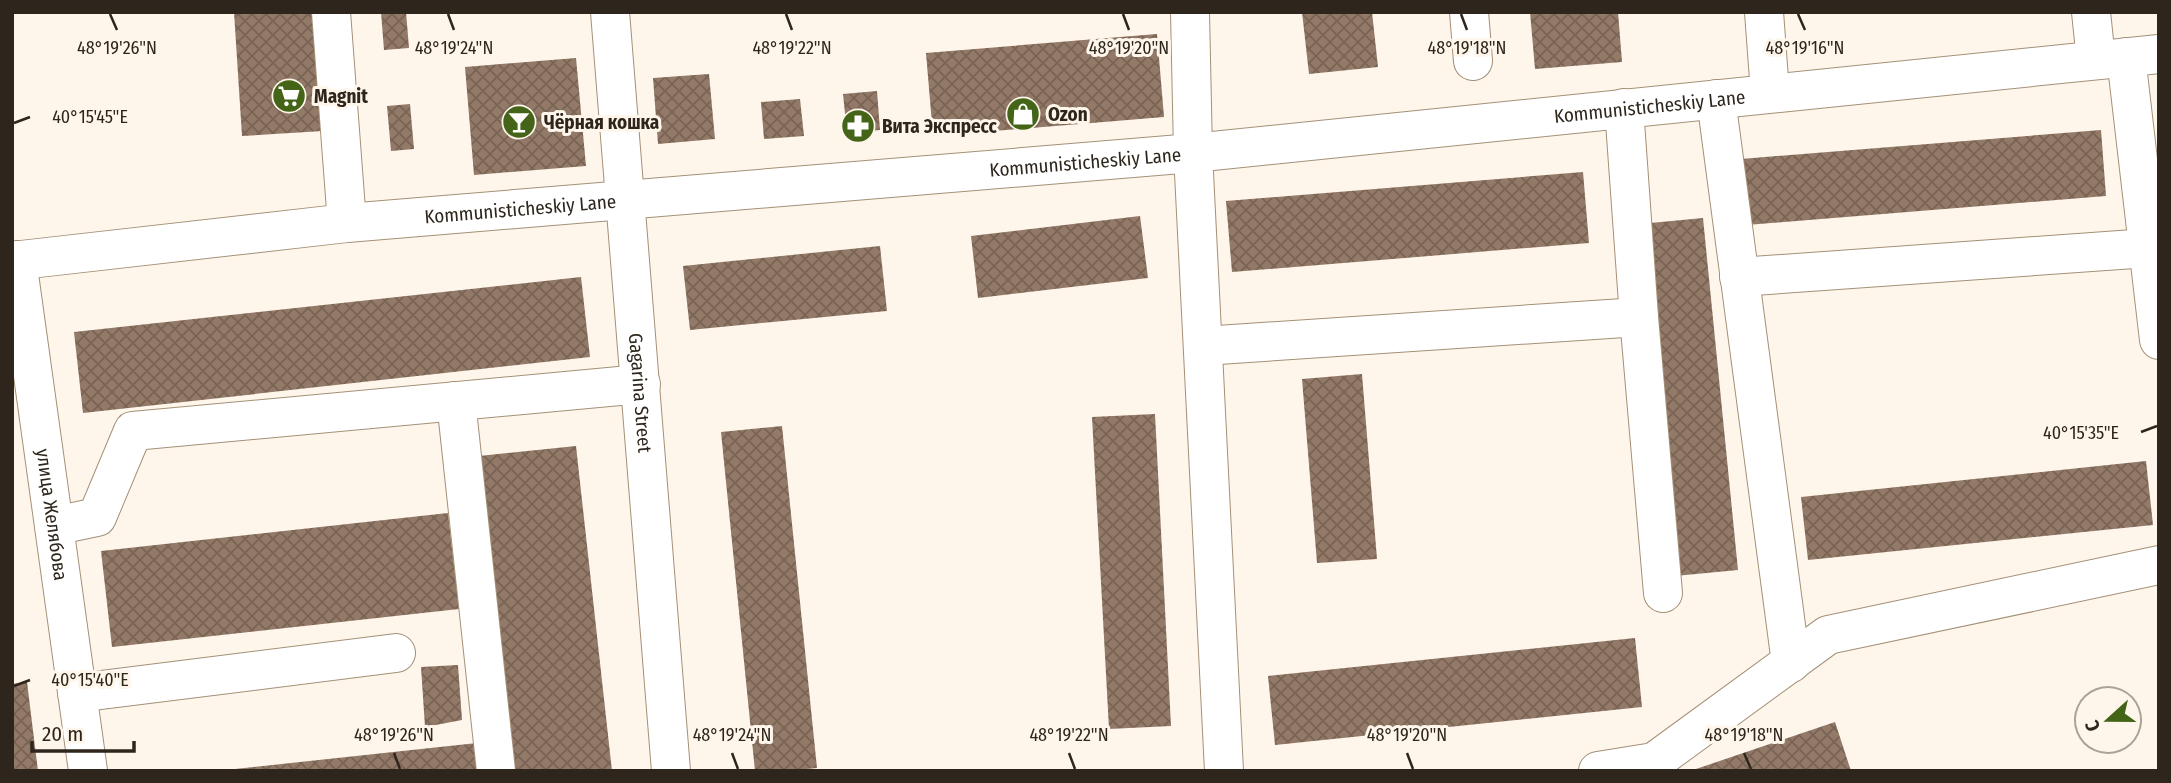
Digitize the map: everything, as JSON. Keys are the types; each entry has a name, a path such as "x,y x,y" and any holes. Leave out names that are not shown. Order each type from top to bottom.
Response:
{"street":[{"path":"331,12 347,223"},
{"name":"Gagarina Street","path":"610,12 671,771"},
{"path":"1190,12 1193,153 1224,771"},
{"path":"1469,12 1473,61"},
{"path":"1764,12 1770,93"},
{"path":"2091,12 2127,57 2159,340"},
{"name":"Kommunisticheskiy Lane","path":"15,260 347,223 1193,153 2127,57"},
{"path":"1716,99 1791,663"},
{"path":"1624,108 1663,593"},
{"path":"1739,277 2148,248"},
{"name":"улица Желябова","path":"15,260 88,771"},
{"path":"1203,346 1639,317"},
{"path":"54,526 97,517 133,431 641,384"},
{"path":"456,401 496,771"},
{"path":"1598,771 1654,762 1828,635 2159,565"},
{"path":"78,693 396,653"}],"building":[{"path":"234,12 315,12 323,131 242,136"},
{"path":"381,12 406,12 409,48 384,50"},
{"path":"1302,12 1372,12 1378,67 1309,74"},
{"path":"1530,12 1618,12 1622,62 1535,69"},
{"path":"1157,34 1164,117 933,136 926,53"},
{"path":"576,58 586,166 474,175 465,67"},
{"path":"709,74 715,139 658,144 653,78"},
{"path":"877,91 880,130 847,133 843,94"},
{"path":"800,99 804,136 764,139 761,102"},
{"path":"410,104 414,149 391,151 387,106"},
{"path":"2101,130 2106,196 1747,225 1741,159"},
{"path":"1583,172 1589,243 1232,272 1226,201"},
{"path":"1140,216 1148,278 978,298 971,236"},
{"path":"1703,218 1738,570 1675,576 1640,224"},
{"path":"880,246 887,311 690,330 683,266"},
{"path":"581,277 590,357 83,413 74,332"},
{"path":"1362,374 1377,559 1317,563 1302,379"},
{"path":"1155,414 1171,726 1109,729 1092,417"},
{"path":"782,426 817,768 755,771 721,432"},
{"path":"576,446 612,771 513,771 479,456"},
{"path":"2146,461 2153,525 1808,560 1801,497"},
{"path":"448,513 459,609 112,647 101,551"},
{"path":"1635,638 1642,707 1275,745 1268,676"},
{"path":"458,665 462,720 425,727 421,667"},
{"path":"27,682 38,771 12,771 12,684"},
{"path":"1835,722 1851,771 1693,771 1693,770"},
{"path":"477,743 481,771 235,769"}],"place":[{"name":"Magnit","path":"289,96"},
{"name":"Ozon","path":"1023,114"},
{"name":"Чёрная кошка","path":"519,122"},
{"name":"Вита Экспресс","path":"858,126"}]}
